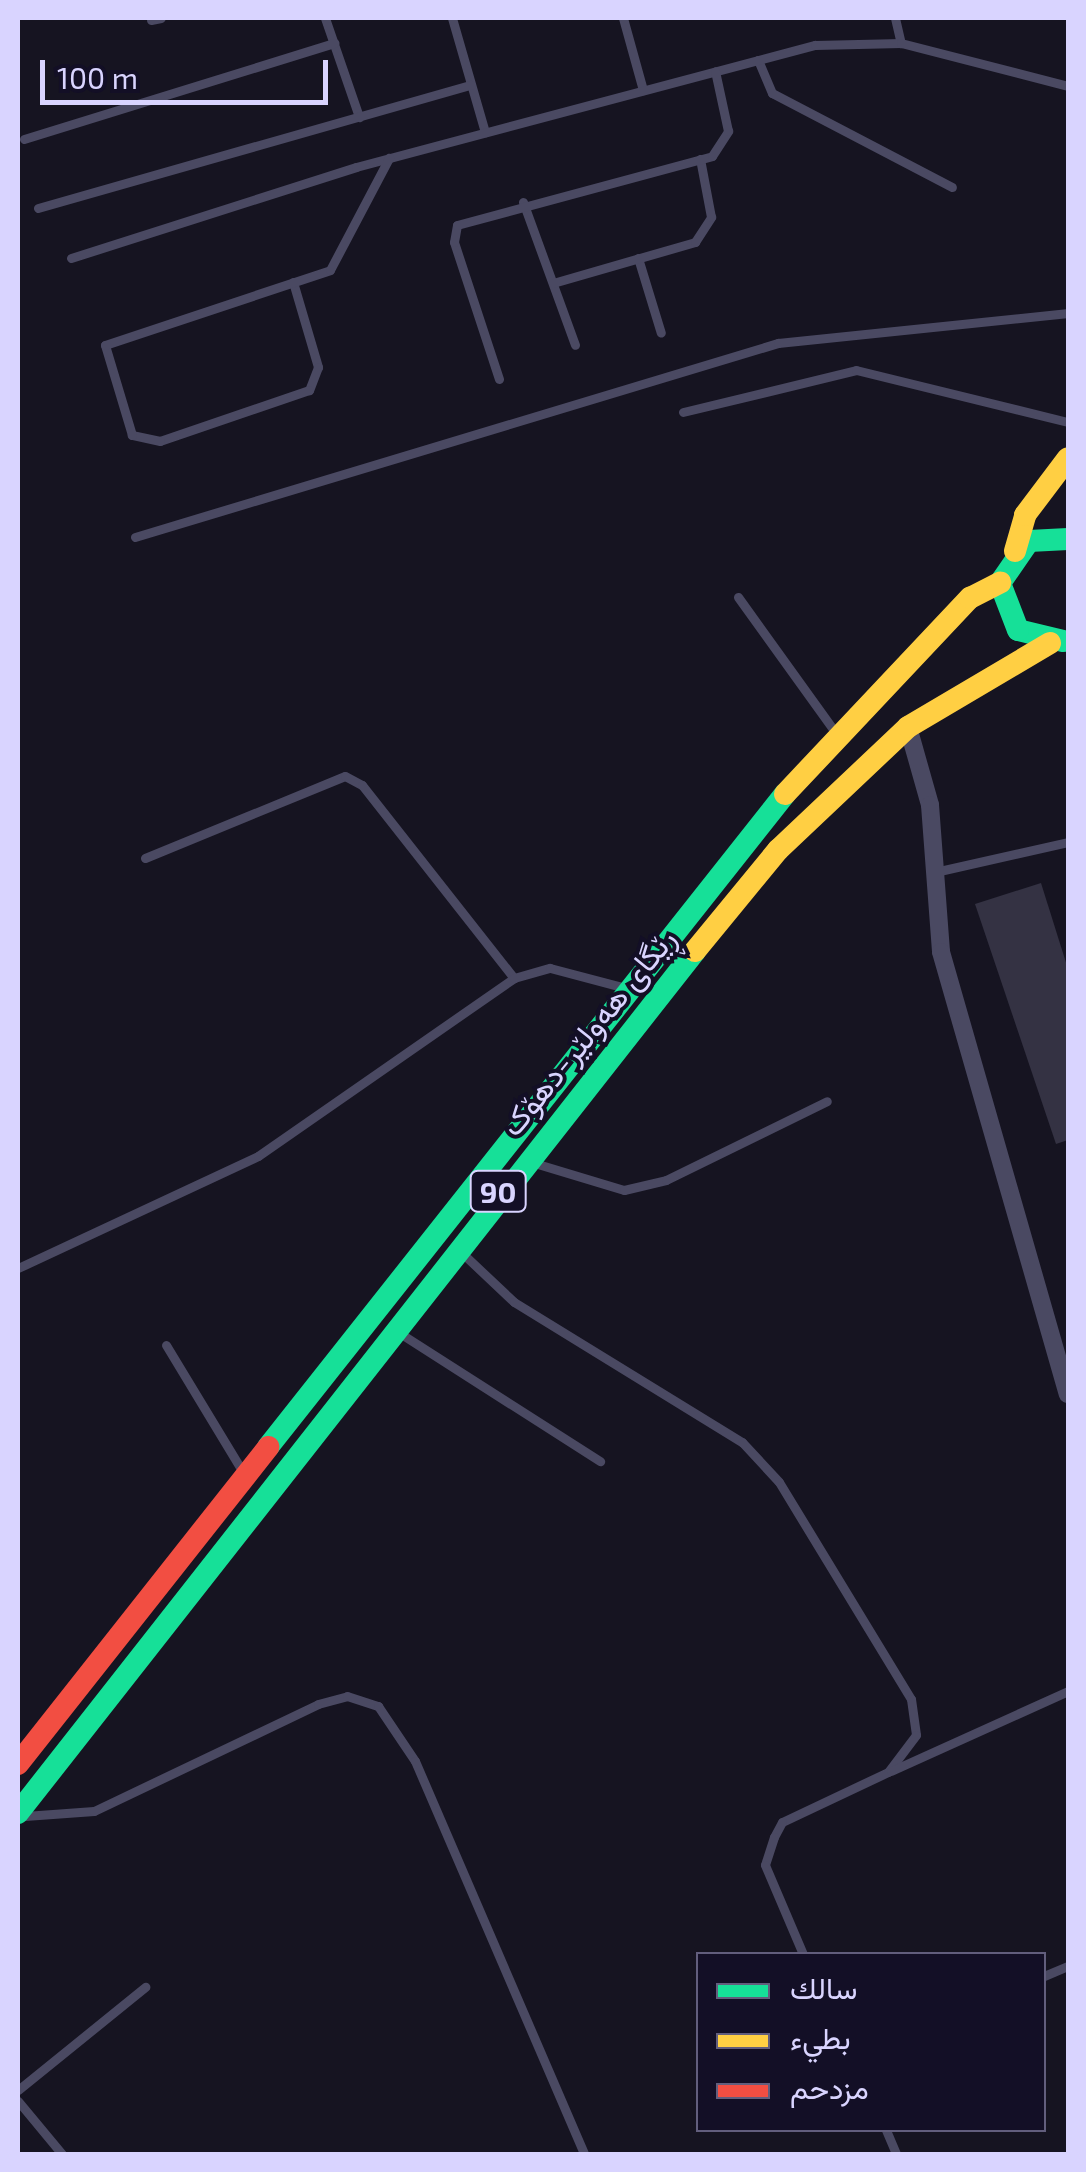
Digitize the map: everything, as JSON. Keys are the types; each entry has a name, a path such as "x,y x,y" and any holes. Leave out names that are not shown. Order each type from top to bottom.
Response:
{"main road":[{"path":"1015,552 1025,515 1068,458"},
{"path":"1015,552 1046,536 1068,539"},
{"name":"90","path":"1015,552 1000,582 1018,630 1059,641"},
{"name":"ڕێگای هەولێر-دهۆک","path":"18,1764 625,988 840,739 970,598 1000,582"},
{"name":"ڕێگای هەولێر-دهۆک","path":"18,1814 456,1245 778,850 908,727 1059,641"}],"street":[{"path":"908,727 930,805 941,952 1068,1394"}],"lane":[{"path":"325,18 359,117"},
{"path":"452,18 486,132"},
{"path":"623,18 642,90"},
{"path":"895,18 901,43"},
{"path":"24,139 334,42"},
{"path":"71,258 389,158 758,60 844,42 901,43 1068,86"},
{"path":"758,60 772,93 952,186"},
{"path":"499,378 454,242 464,217 700,159 728,131 715,71"},
{"path":"38,208 472,85"},
{"path":"293,282 318,367 309,390 160,441 132,435 105,345 293,282 344,256 389,158"},
{"path":"553,283 707,232 700,159"},
{"path":"524,202 575,346"},
{"path":"638,258 661,333"},
{"path":"135,537 778,342 1068,313"},
{"path":"683,412 856,370 1068,422"},
{"path":"738,597 840,739"},
{"path":"145,858 345,776 362,785 514,978"},
{"path":"933,872 1068,842"},
{"path":"18,1268 258,1156 514,978 550,968 625,988"},
{"path":"524,1159 582,1184 624,1190 666,1180 827,1101"},
{"path":"456,1245 479,1278 742,1442 780,1482 912,1698 916,1735 888,1772"},
{"path":"392,1328 600,1461"},
{"path":"166,1346 244,1474"},
{"path":"801,1952 765,1866 782,1822 1068,1690"},
{"path":"18,1814 94,1811 318,1704 347,1696 378,1706 416,1761 584,2154"},
{"path":"18,2090 145,1987"},
{"path":"18,2102 62,2154"}],"building":[{"path":"1041,883 1068,969 1068,1140 1056,1144 975,904"}],"traffic: fast":[{"path":"1063,641 1018,630 1000,583 1029,541 1068,539"},
{"path":"268,1447 785,794"},
{"path":"18,1813 695,951"}],"traffic: slow":[{"path":"1015,551 1025,515 1068,458"},
{"path":"785,794 970,598 1000,583"},
{"path":"695,951 778,850 908,727 1050,643"}],"traffic: jam":[{"path":"18,1764 268,1447"}]}
